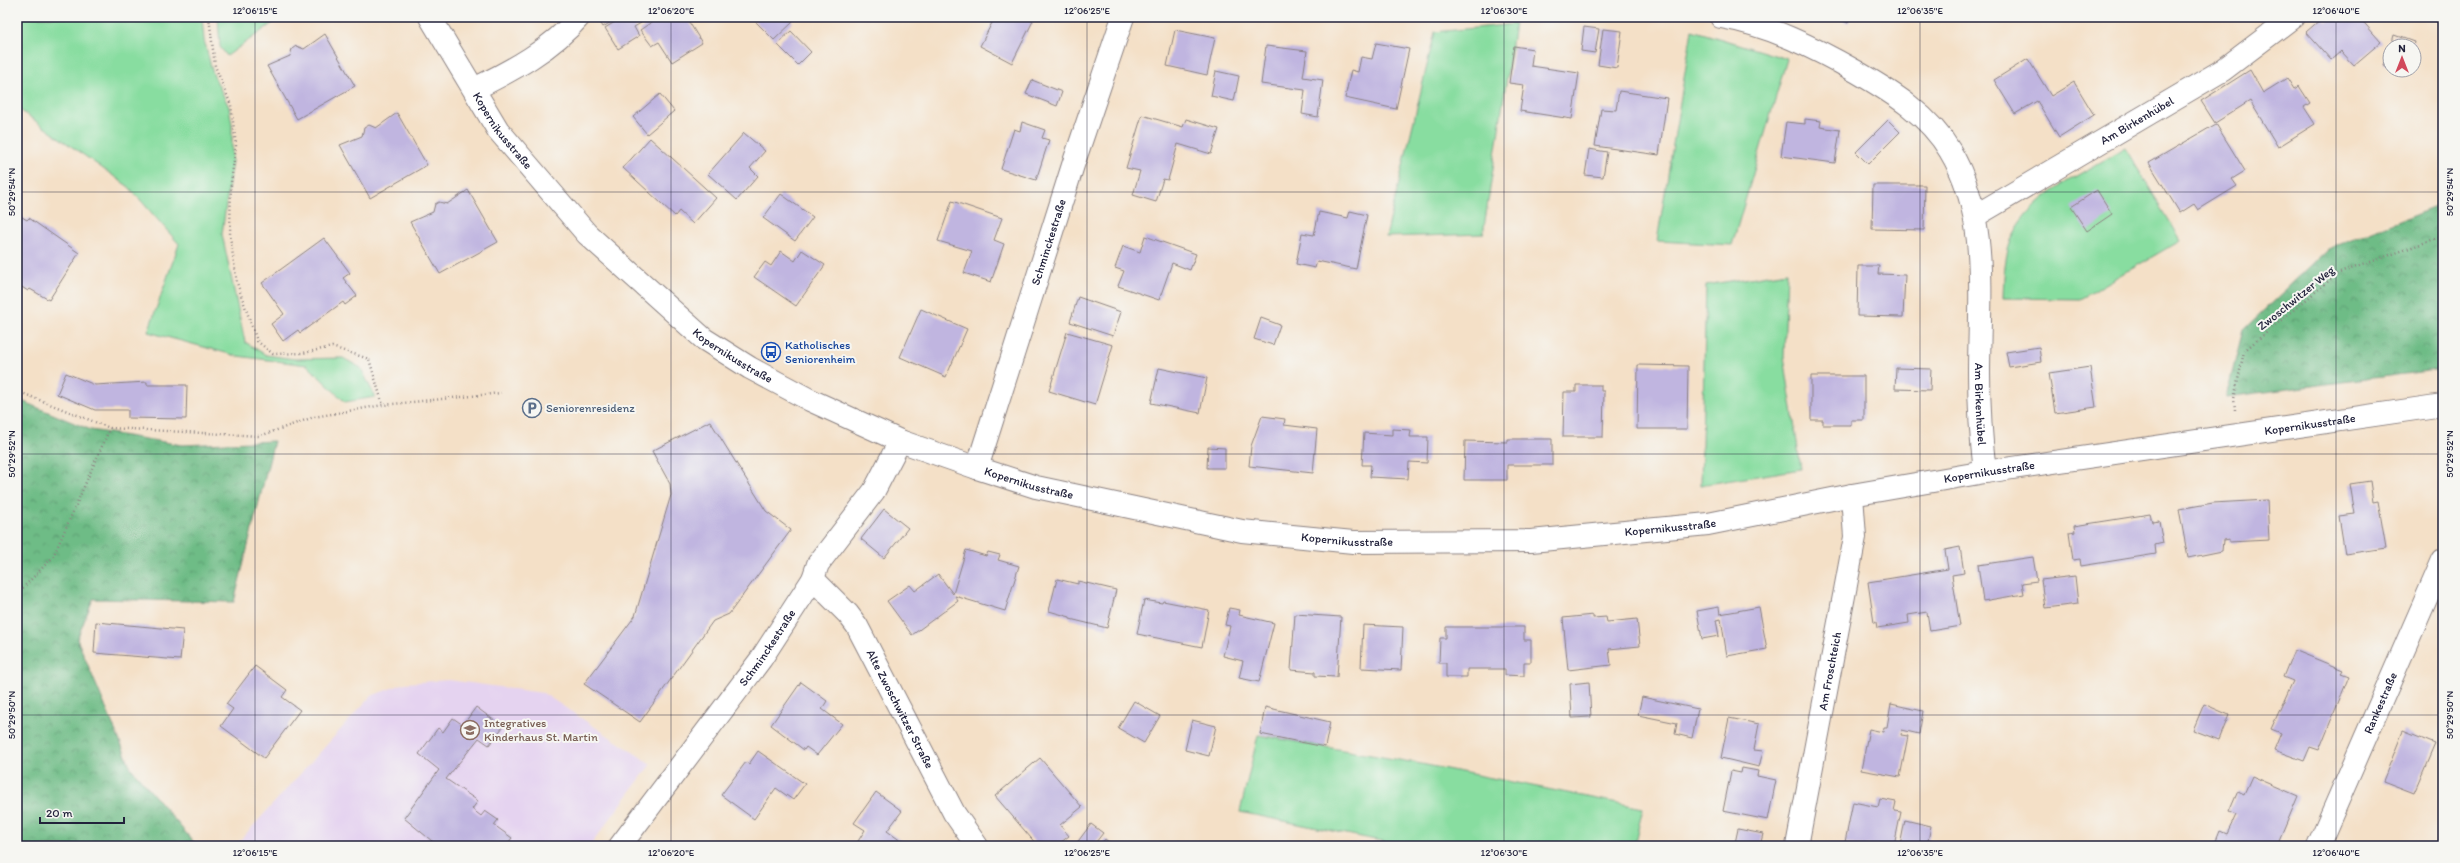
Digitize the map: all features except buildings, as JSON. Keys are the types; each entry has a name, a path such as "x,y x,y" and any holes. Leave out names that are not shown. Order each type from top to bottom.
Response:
{"street":[{"name":"Kopernikusstraße","path":"430,17 498,130 587,234 704,339 777,383 900,441 1036,487 1242,530 1353,542 1539,541 1708,524 1852,495 1985,472 2443,405"},
{"path":"474,89 499,77 545,47 569,29 579,17"},
{"name":"Schminckestraße","path":"977,468 1074,162 1124,17"},
{"name":"Am Birkenhübel","path":"1721,17 1743,21 1773,30 1846,66 1911,107 1931,126 1950,151 1975,216 1980,265 1980,434 1985,472"},
{"name":"Am Birkenhübel","path":"1975,216 2223,70 2293,17"},
{"name":"Schminckestraße","path":"620,846 761,659 813,579 818,564 874,491 900,441"},
{"name":"Am Froschteich","path":"1796,846 1855,537 1852,495"},
{"name":"Rankestraße","path":"2318,846 2443,560"},
{"name":"Alte Zwoschwitzer Straße","path":"813,579 848,614 857,626 954,813 977,846"}],"path":[{"path":"209,17 215,66 231,105 236,146 231,182 230,236 237,283 257,341 273,354 303,353 332,347 369,358 383,405"},
{"name":"Zwoschwitzer Weg","path":"2236,436 2234,399 2244,352 2337,274 2443,236"},
{"path":"17,391 110,428 260,436 314,417 383,405 501,393"},
{"path":"17,594 53,557 110,428"}],"shaded area":[{"name":"Integratives Kinderhaus St. Martin","path":"449,680 543,693 651,764 590,846 235,846 371,696 405,683"}],"green space":[{"path":"17,17 202,17 204,40 213,74 229,107 232,124 232,161 222,234 245,342 266,355 294,359 343,358 361,368 375,397 345,402 307,365 237,356 148,332 179,244 129,187 17,108"},
{"path":"218,17 281,17 227,56 220,47"},
{"path":"1515,24 1483,234 1386,237 1435,32"},
{"path":"1692,30 1787,59 1732,245 1657,241"},
{"path":"2125,148 2181,240 2080,299 2003,298 2005,264 2011,240 2024,218 2049,194 2079,174"},
{"path":"2443,204 2443,369 2226,397 2243,330 2328,249"},
{"path":"1787,272 1784,356 1801,469 1701,485 1706,285"},
{"path":"17,399 91,430 182,445 274,441 234,602 93,599 77,639 131,768 197,846 17,846"},
{"path":"1258,735 1416,763 1643,808 1634,846 1405,846 1240,812"}],"place":[{"name":"Katholisches Seniorenheim","path":"771,352"},
{"name":"Seniorenresidenz","path":"532,408"},
{"name":"Integratives Kinderhaus St. Martin","path":"470,730"}]}
